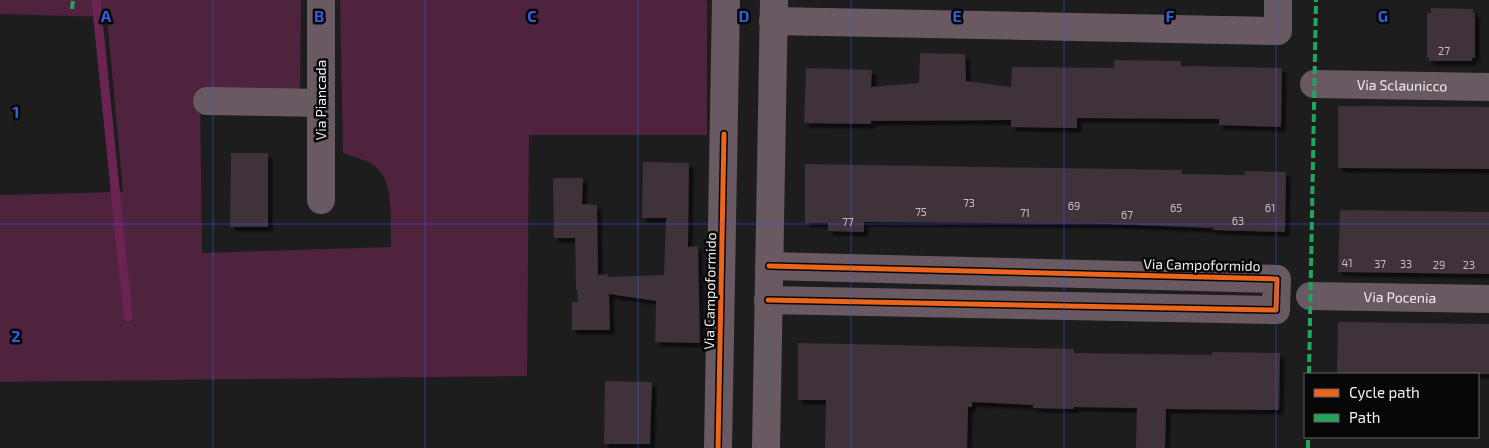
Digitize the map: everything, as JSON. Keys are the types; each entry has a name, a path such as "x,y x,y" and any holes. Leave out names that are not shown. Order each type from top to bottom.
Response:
{"street":[{"name":"Via Piancada","path":"321,0 321,200"},
{"name":"Via Campoformido","path":"718,448 726,0"},
{"path":"766,448 773,10 1278,31 1278,0"},
{"name":"Via Sclaunicco","path":"1314,84 1489,87"},
{"path":"207,101 321,104"},
{"name":"Via Campoformido","path":"768,300 1276,310 1277,278 769,266"},
{"name":"Via Pocenia","path":"1310,296 1489,299"}],"shaded area":[{"path":"0,0 301,0 300,90 200,89 202,253 391,247 389,193 382,174 369,162 343,153 340,0 707,0 707,135 529,135 527,376 0,382 0,195 123,192 107,17 0,14"}],"building":[{"path":"1431,8 1473,9 1473,13 1475,13 1475,58 1472,58 1472,61 1429,61 1429,57 1427,58 1427,13 1431,13"},
{"path":"920,53 965,54 966,81 1011,87 1012,67 1114,68 1114,60 1181,61 1181,66 1282,68 1281,127 1219,125 1219,119 1077,118 1077,128 1011,127 1011,120 871,121 871,124 804,123 806,68 872,70 871,87 919,83"},
{"path":"1338,106 1489,107 1489,169 1338,168"},
{"path":"231,153 268,153 268,227 230,227"},
{"path":"643,162 689,163 688,247 698,246 700,343 655,342 656,301 609,294 610,330 572,330 572,302 578,302 575,238 554,238 553,178 583,178 582,204 597,205 598,275 608,274 608,277 664,275 666,218 642,218"},
{"path":"805,164 1182,170 1182,174 1245,175 1245,171 1286,172 1285,232 1110,224 864,222 864,232 828,231 828,223 805,223"},
{"path":"1340,210 1489,212 1489,274 1338,272"},
{"path":"1338,322 1489,324 1489,374 1337,373"},
{"path":"798,343 1074,349 1074,353 1212,355 1212,352 1280,353 1279,410 1166,409 1165,448 1136,448 1137,408 1033,408 1033,405 972,402 972,407 968,407 967,448 825,448 826,400 798,400"},
{"path":"605,381 652,382 650,444 604,444"}],"waterway":[{"path":"96,0 128,317"}],"marked path":[{"path":"72,9 73,0"},
{"path":"1309,373 1316,0"},
{"path":"1308,438 1308,448"}],"cycle path":[{"path":"718,448 724,134"},
{"path":"768,300 1276,310 1277,279 769,266"}]}
